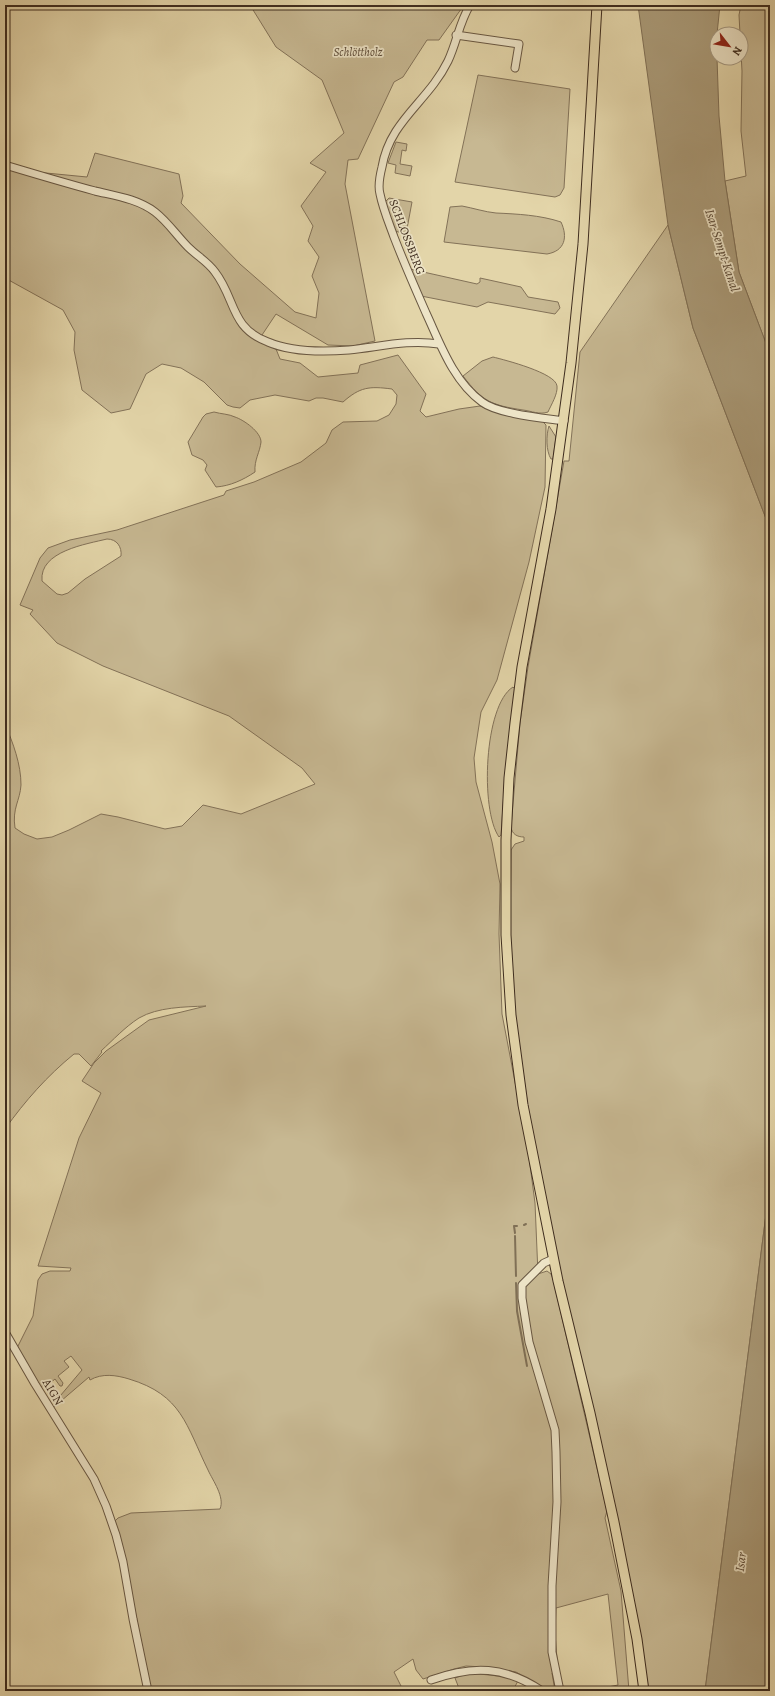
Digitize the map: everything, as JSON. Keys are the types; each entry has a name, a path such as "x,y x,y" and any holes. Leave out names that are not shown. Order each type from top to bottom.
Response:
{"main road":[{"path":"597,5 583,244 571,363 551,509 522,667 509,778 505,885 508,975 515,1050 523,1105 553,1258 614,1522 637,1639 644,1691"}],"street":[{"name":"SCHLOSSBERG","path":"470,5 463,16 448,60 429,92 405,116 391,138 383,162 379,193 404,264 439,344 459,378 481,401 499,409 564,421"},
{"path":"456,35 519,44 515,68"},
{"path":"5,165 126,199 148,207 170,225 185,244 215,272 239,319 246,329 256,337 268,342 283,346 309,349 348,350 404,343 439,344"},
{"path":"553,1258 544,1263 522,1285 522,1298 529,1342 555,1430 556,1502 552,1586 552,1652 560,1691"},
{"name":"AIGN","path":"5,1332 35,1384 94,1479 116,1535 123,1562 148,1691"},
{"path":"431,1680 460,1671 490,1671 514,1675 542,1691"}],"green space":[{"name":"Schlöttholz","path":"250,5 464,5 439,40 427,40 403,77 394,82 358,159 348,160 345,184 375,341 353,346 328,345 276,314 258,341 276,349 280,359 300,363 318,377 358,373 360,365 398,355 426,394 420,411 426,417 459,409 480,406 501,414 541,420 546,425 545,487 529,562 497,680 481,712 474,758 476,782 492,842 500,884 499,934 502,1014 528,1150 535,1203 538,1274 547,1271 551,1274 553,1279 607,1511 605,1518 621,1591 629,1691 588,1691 618,1685 608,1594 556,1608 555,1633 558,1672 552,1673 555,1691 546,1691 516,1672 483,1667 466,1666 423,1679 416,1670 413,1659 394,1672 401,1686 398,1691 151,1691 123,1550 115,1521 118,1518 131,1513 220,1509 220,1494 180,1414 161,1394 147,1386 129,1379 114,1376 99,1376 90,1380 89,1377 54,1407 55,1402 82,1370 71,1356 64,1361 69,1367 58,1376 63,1383 62,1386 60,1386 55,1379 49,1384 47,1382 41,1387 17,1348 33,1316 38,1280 42,1274 50,1271 70,1271 71,1268 38,1266 79,1138 101,1093 82,1081 94,1063 106,1051 149,1020 206,1006 180,1007 146,1014 124,1029 101,1051 102,1052 91,1066 79,1054 74,1054 37,1089 5,1129 5,724 16,754 21,777 20,791 15,810 15,828 24,834 37,839 52,837 101,814 165,829 182,826 203,805 241,814 315,784 302,768 229,716 103,666 57,643 30,614 33,610 20,605 40,558 48,548 70,540 117,530 224,495 226,491 254,482 301,462 326,443 332,430 343,422 377,421 389,415 396,404 397,395 392,389 371,388 355,393 343,402 323,398 316,398 309,401 275,395 250,400 240,408 227,405 204,382 181,368 162,364 146,374 130,409 111,413 82,390 74,350 75,332 63,310 5,278 5,169 87,177 95,153 179,174 183,196 181,203 240,264 295,312 316,318 319,293 312,276 319,257 308,241 313,226 301,206 326,172 310,163 344,133 322,80 276,47","holes":["111,539 114,540 120,547 121,556 85,579 68,593 62,595 57,594 42,581 43,571 48,562 56,556 88,543"]},
{"path":"741,5 770,5 770,354 739,272 725,181 746,176 741,131 742,66 749,66 749,26 740,26 739,15"},
{"path":"478,75 570,89 564,188 560,195 555,197 455,182"},
{"path":"396,142 407,144 406,151 402,150 400,164 412,166 410,176 395,173 396,165 388,163"},
{"path":"389,198 412,202 406,234 395,231 385,202"},
{"path":"462,206 492,212 537,216 561,222 564,233 563,242 558,250 547,254 444,242 450,207"},
{"path":"668,225 693,328 770,529 770,1183 705,1691 648,1691 641,1638 618,1520 568,1309 534,1150 515,1014 510,935 511,850 515,844 524,841 524,837 515,835 512,832 511,827 520,723 528,667 564,461 569,461 580,352"},
{"path":"410,269 477,284 480,282 480,278 521,287 528,297 558,302 560,308 555,314 488,302 477,307 421,296"},
{"path":"493,357 529,368 548,376 554,381 557,386 556,392 548,412 539,413 495,404 488,401 476,392 463,376 482,361"},
{"path":"214,412 230,415 243,421 255,430 261,442 255,464 255,472 236,482 216,487 205,470 207,465 203,460 192,455 188,442 203,417 206,414"},
{"path":"549,426 556,437 553,459 549,456 547,447"},
{"path":"513,687 515,689 505,777 501,835 499,837 493,824 489,805 487,782 488,759 491,735 496,714 503,698"},
{"path":"469,1673 509,1677 518,1681 513,1690 507,1687 505,1691 460,1691 455,1678"}],"water":[{"name":"Isar-Sempt-Kanal","path":"638,5 720,5 718,26 709,26 709,66 717,66 719,116 725,181 739,272 770,354 770,529 693,328 668,225"},
{"name":"Isar","path":"770,1183 769,1691 705,1691"}],"waterway":[{"path":"515,1233 514,1226 517,1226"},
{"path":"515,1236 516,1276"},
{"path":"516,1283 517,1311 527,1366"}]}
